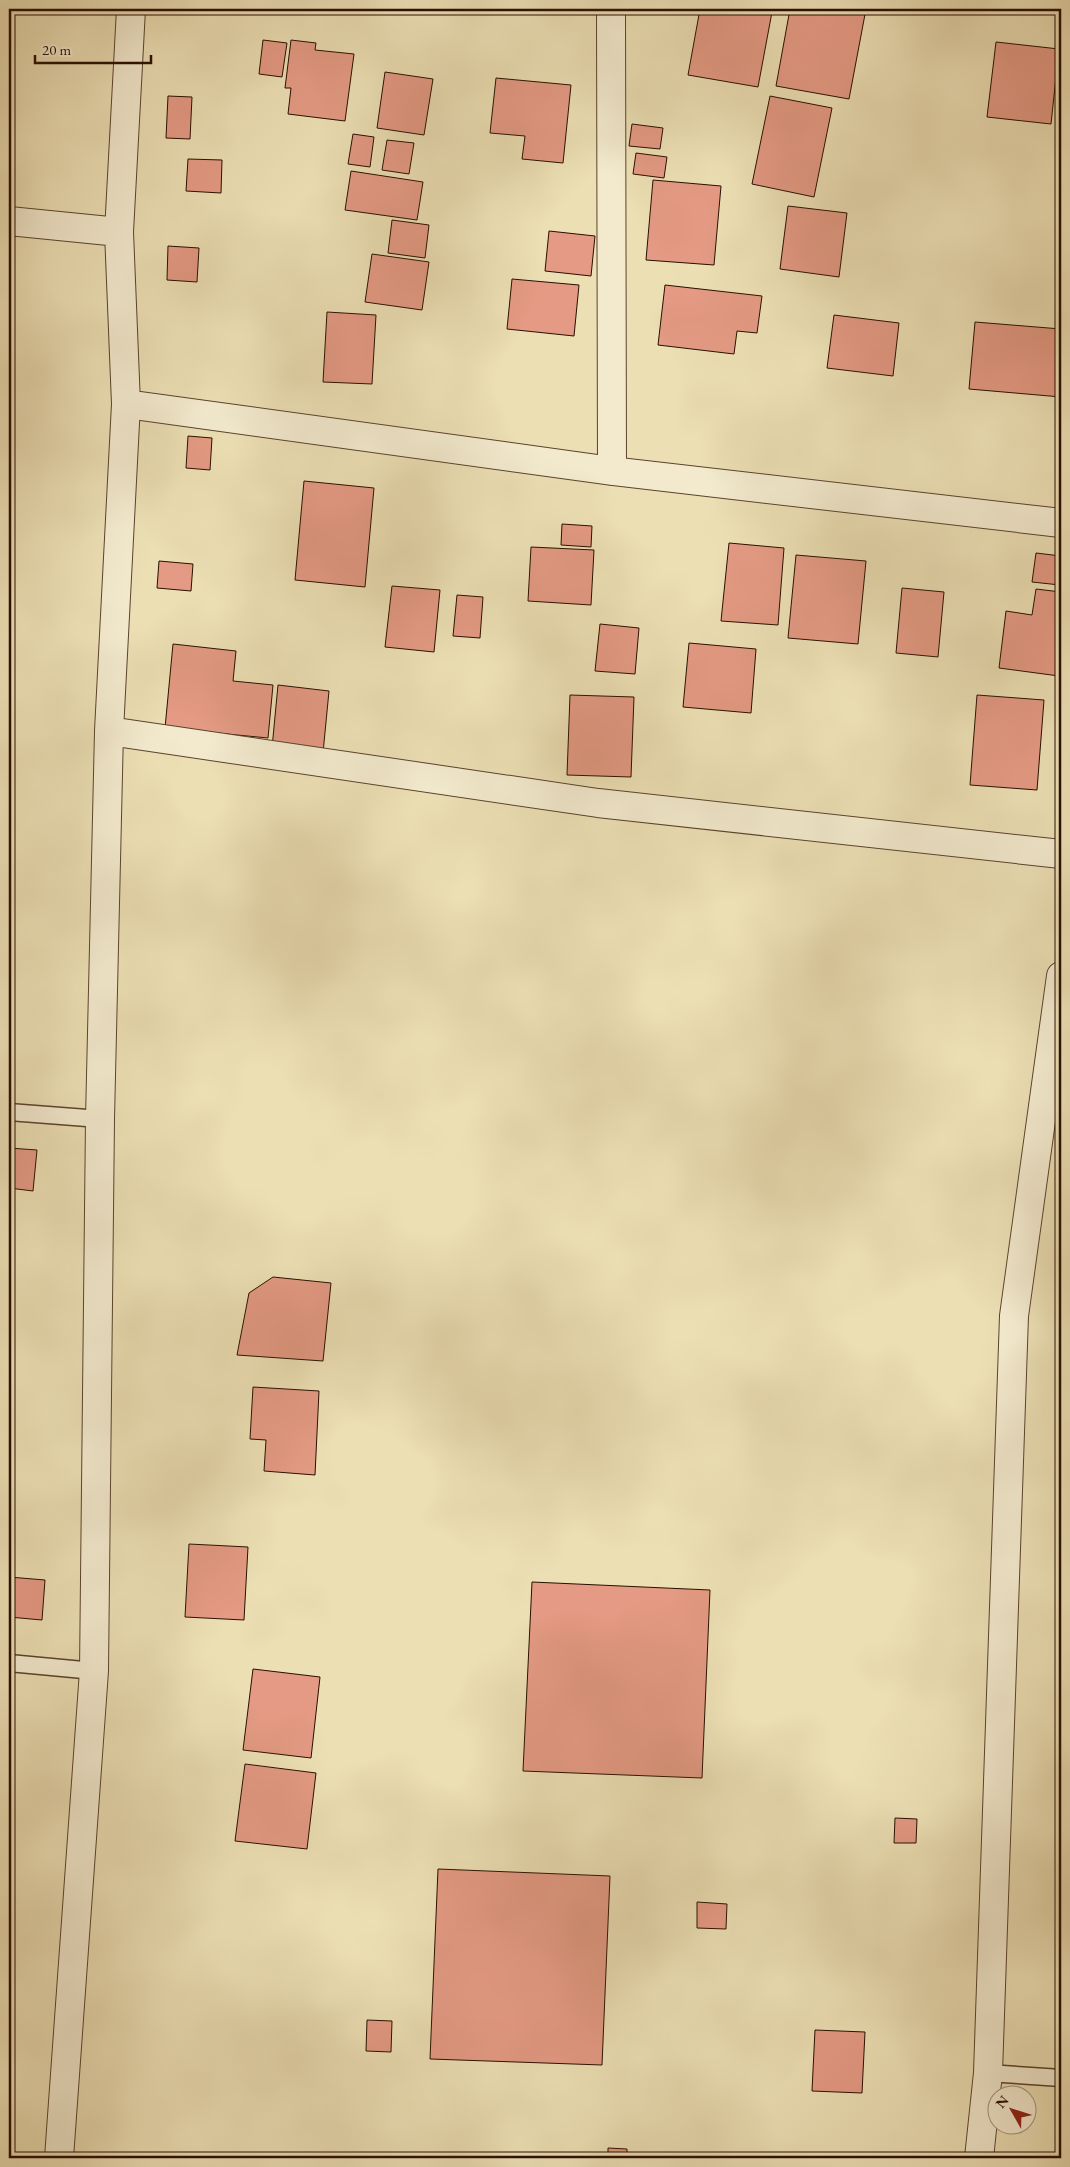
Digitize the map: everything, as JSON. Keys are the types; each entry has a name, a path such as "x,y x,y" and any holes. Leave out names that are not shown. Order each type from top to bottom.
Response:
{"street":[{"path":"59,2158 94,1671 100,1119 109,731 126,404 119,232 131,9"},
{"path":"611,9 612,471"},
{"path":"9,222 119,232"},
{"path":"126,404 612,471 1061,523"},
{"path":"109,731 598,803 1061,854"},
{"path":"979,2158 988,2074 1014,1316 1061,976"}],"lane":[{"path":"9,1112 100,1119"},
{"path":"9,1663 94,1671"},
{"path":"988,2074 1061,2078"}],"building":[{"path":"700,9 752,9 772,12 758,87 688,75"},
{"path":"790,9 866,9 849,99 776,86"},
{"path":"263,40 287,43 282,77 259,74"},
{"path":"291,40 316,43 315,50 354,54 345,121 288,114 291,88 285,88"},
{"path":"996,42 1059,49 1051,124 987,117"},
{"path":"385,72 433,79 424,135 377,128"},
{"path":"496,78 571,85 563,163 522,159 525,136 490,133"},
{"path":"168,96 192,97 190,139 166,138"},
{"path":"770,96 832,108 814,197 752,184"},
{"path":"632,124 663,128 660,149 629,146"},
{"path":"353,134 374,137 370,167 348,164"},
{"path":"387,140 414,143 409,174 382,170"},
{"path":"636,153 667,157 664,178 633,174"},
{"path":"188,159 222,160 221,193 186,191"},
{"path":"351,171 423,182 417,220 345,210"},
{"path":"653,180 721,186 714,265 646,260"},
{"path":"788,206 847,213 839,277 780,269"},
{"path":"392,220 429,225 425,258 388,253"},
{"path":"549,231 595,236 591,276 545,271"},
{"path":"168,246 199,248 197,282 167,280"},
{"path":"372,254 429,262 422,310 365,302"},
{"path":"512,279 579,285 574,336 507,329"},
{"path":"665,285 762,296 757,333 737,331 734,354 658,345"},
{"path":"327,312 376,315 372,384 323,382"},
{"path":"834,315 899,323 893,376 827,368"},
{"path":"975,322 1061,329 1061,397 969,389"},
{"path":"188,436 212,438 210,470 186,468"},
{"path":"304,481 374,488 365,587 295,580"},
{"path":"562,524 592,526 591,547 561,545"},
{"path":"729,543 784,548 778,625 721,621"},
{"path":"531,547 594,550 591,605 528,601"},
{"path":"1036,553 1061,556 1060,585 1032,582"},
{"path":"796,555 866,561 858,644 788,638"},
{"path":"159,561 193,564 191,591 157,588"},
{"path":"392,586 440,590 434,652 385,647"},
{"path":"902,588 944,592 938,657 896,653"},
{"path":"1036,589 1061,592 1061,662 1059,676 999,668 1006,611 1032,615"},
{"path":"457,595 483,597 480,638 453,636"},
{"path":"600,624 639,628 635,674 595,671"},
{"path":"689,643 756,649 751,713 683,707"},
{"path":"173,644 236,651 233,681 273,685 268,738 165,728"},
{"path":"278,685 329,691 323,753 272,748"},
{"path":"570,695 634,697 631,777 567,775"},
{"path":"977,695 1044,700 1037,790 970,785"},
{"path":"9,1148 37,1150 33,1191 9,1188"},
{"path":"273,1277 331,1283 323,1361 237,1355 249,1293"},
{"path":"253,1387 319,1391 315,1475 264,1471 266,1440 250,1439"},
{"path":"189,1544 248,1547 244,1620 185,1617"},
{"path":"9,1577 45,1580 42,1620 9,1617"},
{"path":"532,1582 710,1590 702,1778 523,1771"},
{"path":"1061,1619 1061,1654 1057,1653"},
{"path":"253,1669 320,1677 311,1758 243,1750"},
{"path":"245,1764 316,1773 307,1849 235,1841"},
{"path":"895,1818 917,1819 916,1843 894,1843"},
{"path":"438,1869 610,1876 602,2065 430,2059"},
{"path":"697,1902 727,1904 726,1929 697,1928"},
{"path":"9,1934 11,1934 10,1968 9,1968"},
{"path":"367,2020 392,2021 391,2052 366,2051"},
{"path":"815,2030 865,2032 862,2093 812,2091"},
{"path":"608,2148 627,2149 627,2158 608,2158"}]}
